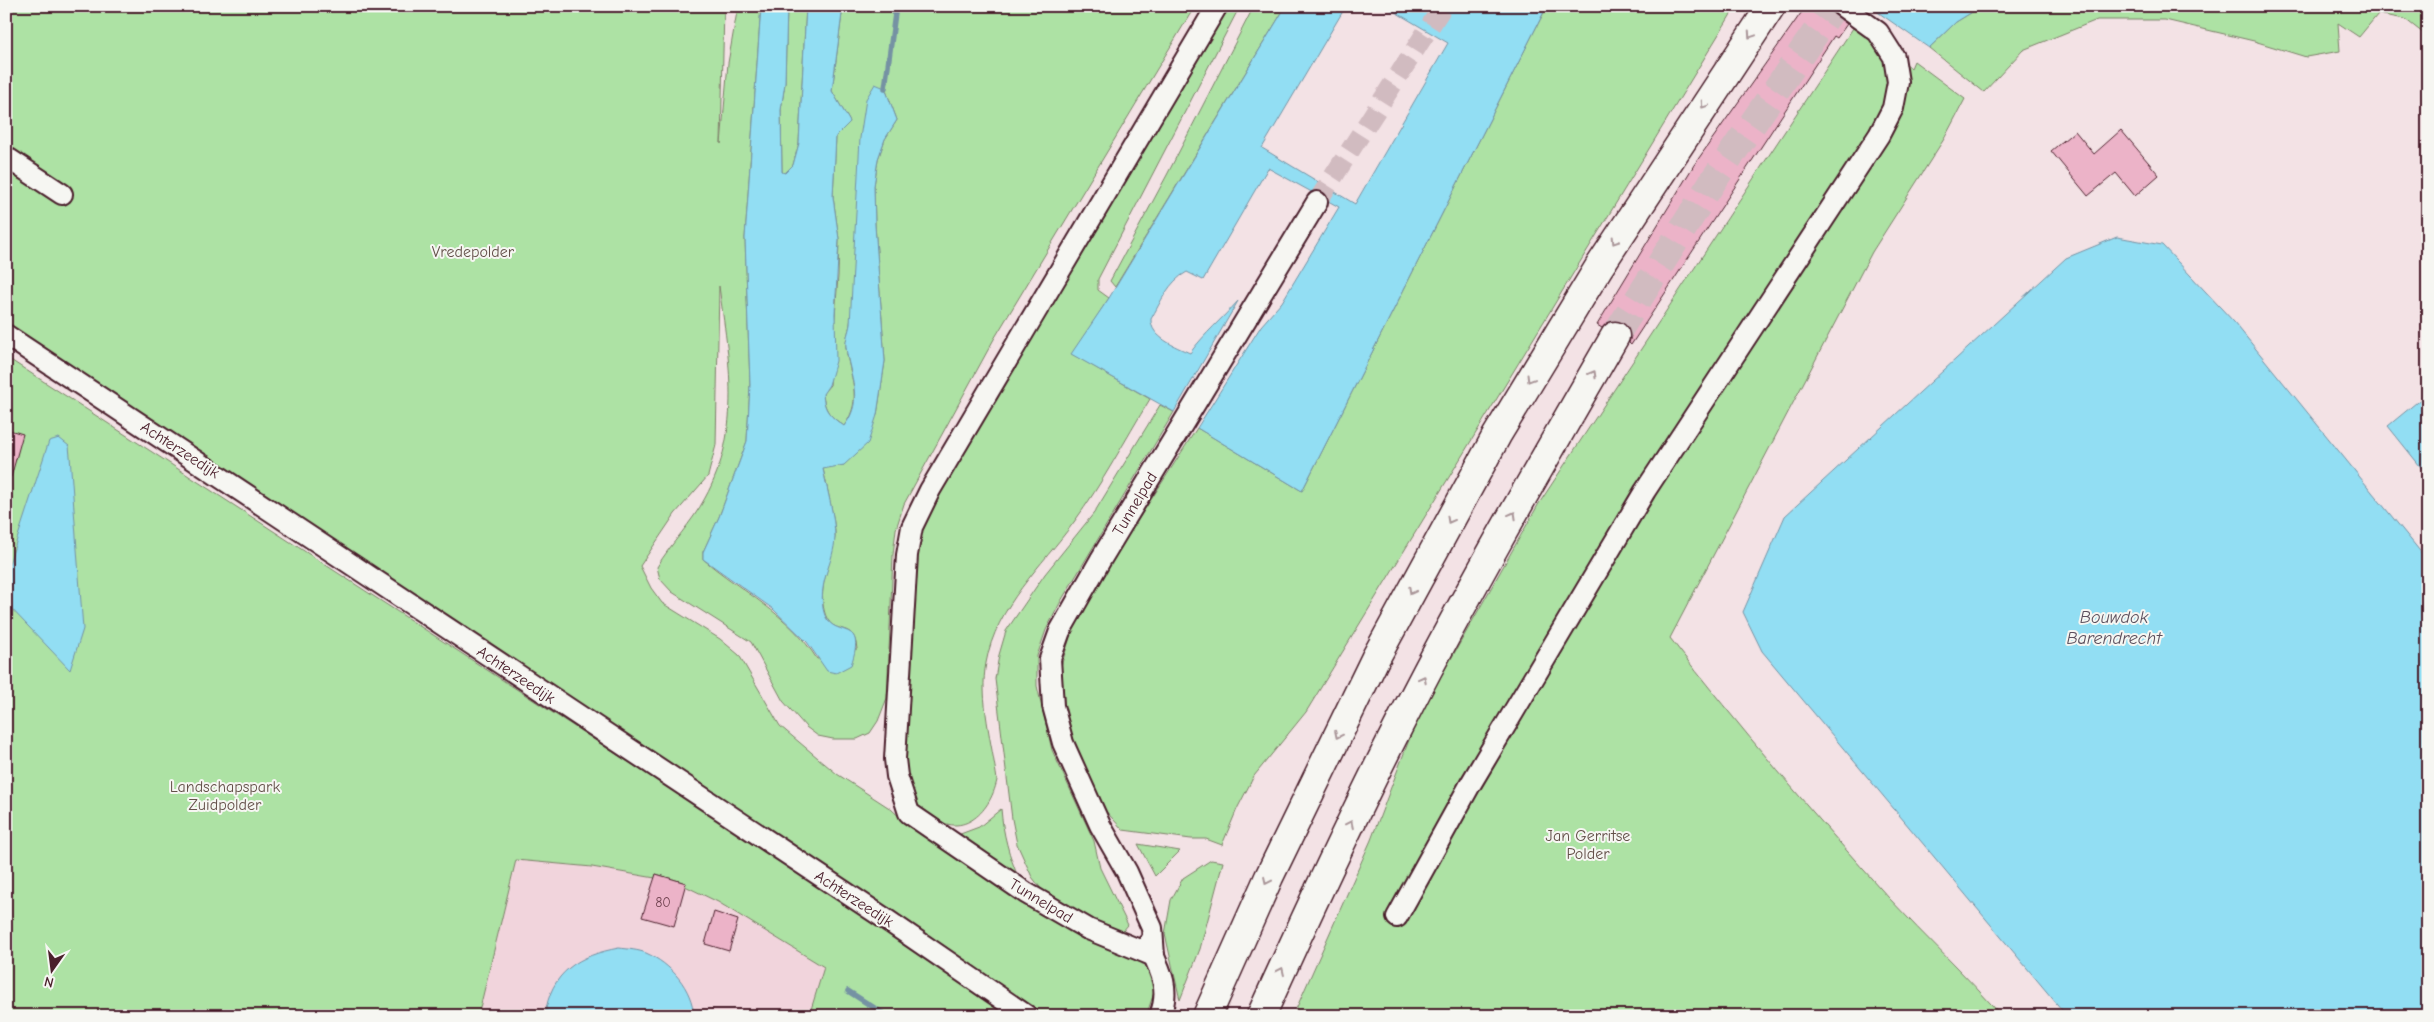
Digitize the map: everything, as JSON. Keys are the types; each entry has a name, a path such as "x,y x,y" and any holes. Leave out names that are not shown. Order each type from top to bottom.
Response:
{"highway":[{"path":"1207,1016 1269,876 1376,659 1497,435 1599,267 1771,6"},
{"path":"1260,1016 1409,705 1480,573 1615,336"}],"street":[{"name":"Tunnelpad","path":"1154,956 1088,929 1026,893 909,813 897,776 895,759 906,554 912,527 935,482 1217,6"},
{"path":"1397,917 1470,785 1645,491 1879,135 1893,108 1898,82 1894,57 1878,32 1842,6"},
{"path":"6,158 62,194"},
{"name":"Tunnelpad","path":"1160,1016 1164,1005 1166,988 1164,977 1154,956 1152,928 1127,872 1100,825 1058,727 1050,672 1050,659 1054,646 1101,560 1317,202"},
{"name":"Achterzeedijk","path":"6,335 887,920 1027,1016"}],"shaded area":[{"path":"516,860 592,867 654,878 656,874 686,883 685,886 718,902 825,967 809,1016 478,1016"}],"green space":[{"name":"Vredepolder","path":"6,6 724,6 721,144 728,63 738,6 761,6 745,238 750,385 747,441 719,517 703,552 703,559 779,616 806,643 817,659 857,649 852,634 832,624 827,619 824,610 824,582 835,531 823,468 844,465 877,415 885,361 874,186 878,159 885,139 897,120 885,88 846,341 854,397 850,416 844,426 826,409 823,393 830,385 838,276 839,239 833,197 836,136 850,122 832,91 843,6 1195,6 994,339 904,504 896,529 893,555 887,698 878,721 870,733 857,739 833,739 818,736 806,727 783,701 751,642 672,592 660,579 657,567 705,498 717,472 725,446 730,394 729,368 719,286 716,445 708,476 675,514 640,566 651,588 662,603 720,639 739,655 780,726 837,774 891,809 904,821 1073,930 1141,962 1151,974 1154,993 1146,1016 1042,1016 890,911 6,324"},
{"path":"787,6 806,6 799,143 793,165 785,173 782,172 781,110 785,83"},
{"path":"1226,6 1240,6 1098,279 1098,290 1109,298 1072,354 1150,399 1084,507 1022,588 999,623 991,642 984,677 985,706 997,780 988,803 981,813 972,820 952,825 941,822 915,804 903,773 913,553 926,510"},
{"path":"1254,6 1286,6 1115,287 1110,281"},
{"path":"1547,6 1736,6 1306,712 1254,776 1237,809 1222,845 1206,839 1191,839 1123,830 1102,807 1075,747 1065,709 1061,666 1077,615 1197,428 1302,491"},
{"path":"1982,6 2428,6 2428,37 2405,19 2378,14 2359,37 2338,23 2340,51 2306,57 2254,41 2165,20 2097,20 2023,50 1984,92 1929,48 1956,22"},
{"name":"Jan Gerritse Polder","path":"1857,22 1911,68 1914,61 1965,99 1944,139 1872,252 1670,638 1777,770 1833,835 1889,898 2002,1016 1293,1016 1371,840 1417,719 1538,505"},
{"name":"Landschapspark Zuidpolder","path":"6,357 879,925 1009,1016 809,1016 824,967 718,902 685,886 686,883 656,874 655,878 592,867 516,860 478,1016 6,1016"},
{"path":"1160,405 1174,412 1061,601 1046,630 1037,656 1037,686 1052,750 1094,841 1100,868 1128,925 1122,932 1065,908 1046,895 1032,877 1017,844 1012,819 995,679 1006,631 1045,574 1094,513"},
{"path":"1001,809 1007,845 1019,879 955,836 979,827"},
{"path":"1138,844 1180,851 1155,876"},
{"path":"1211,860 1223,862 1200,949 1180,1000 1165,934 1171,900 1183,878"}],"water":[{"path":"761,6 787,6 785,83 781,110 782,172 785,173 793,165 799,143 806,6 843,6 832,91 850,122 836,136 833,197 839,239 835,314 836,361 829,385 823,394 829,413 844,426 854,406 855,397 846,344 850,324 860,138 866,99 875,84 885,88 897,120 885,139 878,159 874,186 885,361 877,415 868,443 844,465 823,469 835,537 823,588 823,608 827,619 832,625 846,630 855,639 855,649 851,665 836,673 827,671 807,642 773,609 703,559 703,552 719,517 747,441 750,385 745,238"},
{"path":"1286,6 1346,6 1262,148 1355,204 1448,43 1385,6 1547,6 1302,491 1197,428 1261,326 1282,302 1339,207 1268,168 1203,280 1187,272 1180,276 1170,287 1151,319 1152,325 1159,336 1165,341 1190,353 1238,301 1174,412 1071,354 1109,298"},
{"path":"1869,6 1982,6 1956,22 1929,48"},
{"name":"Bouwdok Barendrecht","path":"2117,237 2162,245 2234,322 2428,561 2428,1016 2067,1016 1762,651 1743,612 1785,516 2066,258"},
{"path":"2428,393 2428,476 2388,426"},
{"path":"59,438 69,446 83,629 70,670 6,603 6,573 49,441"},
{"path":"619,948 646,953 672,970 685,987 694,1016 545,1016 553,988 569,968 591,955"}],"building":[{"path":"1806,6 1823,6 1847,24 1837,38 1834,36 1631,345 1629,343 1631,336 1629,329 1623,323 1614,320 1608,322 1602,328 1597,325 1694,165"},
{"path":"2121,130 2159,175 2135,196 2116,173 2088,196 2051,151 2075,131 2094,154"},
{"path":"6,429 23,434 11,477 6,477"},
{"path":"656,874 686,883 674,926 642,917"},
{"path":"714,912 738,920 729,951 705,944"}],"waterway":[{"path":"885,88 896,6"},
{"path":"848,991 887,1016"}],"tunnel":[{"path":"1317,202 1443,6"},
{"path":"1615,336 1713,181 1834,6"}]}
